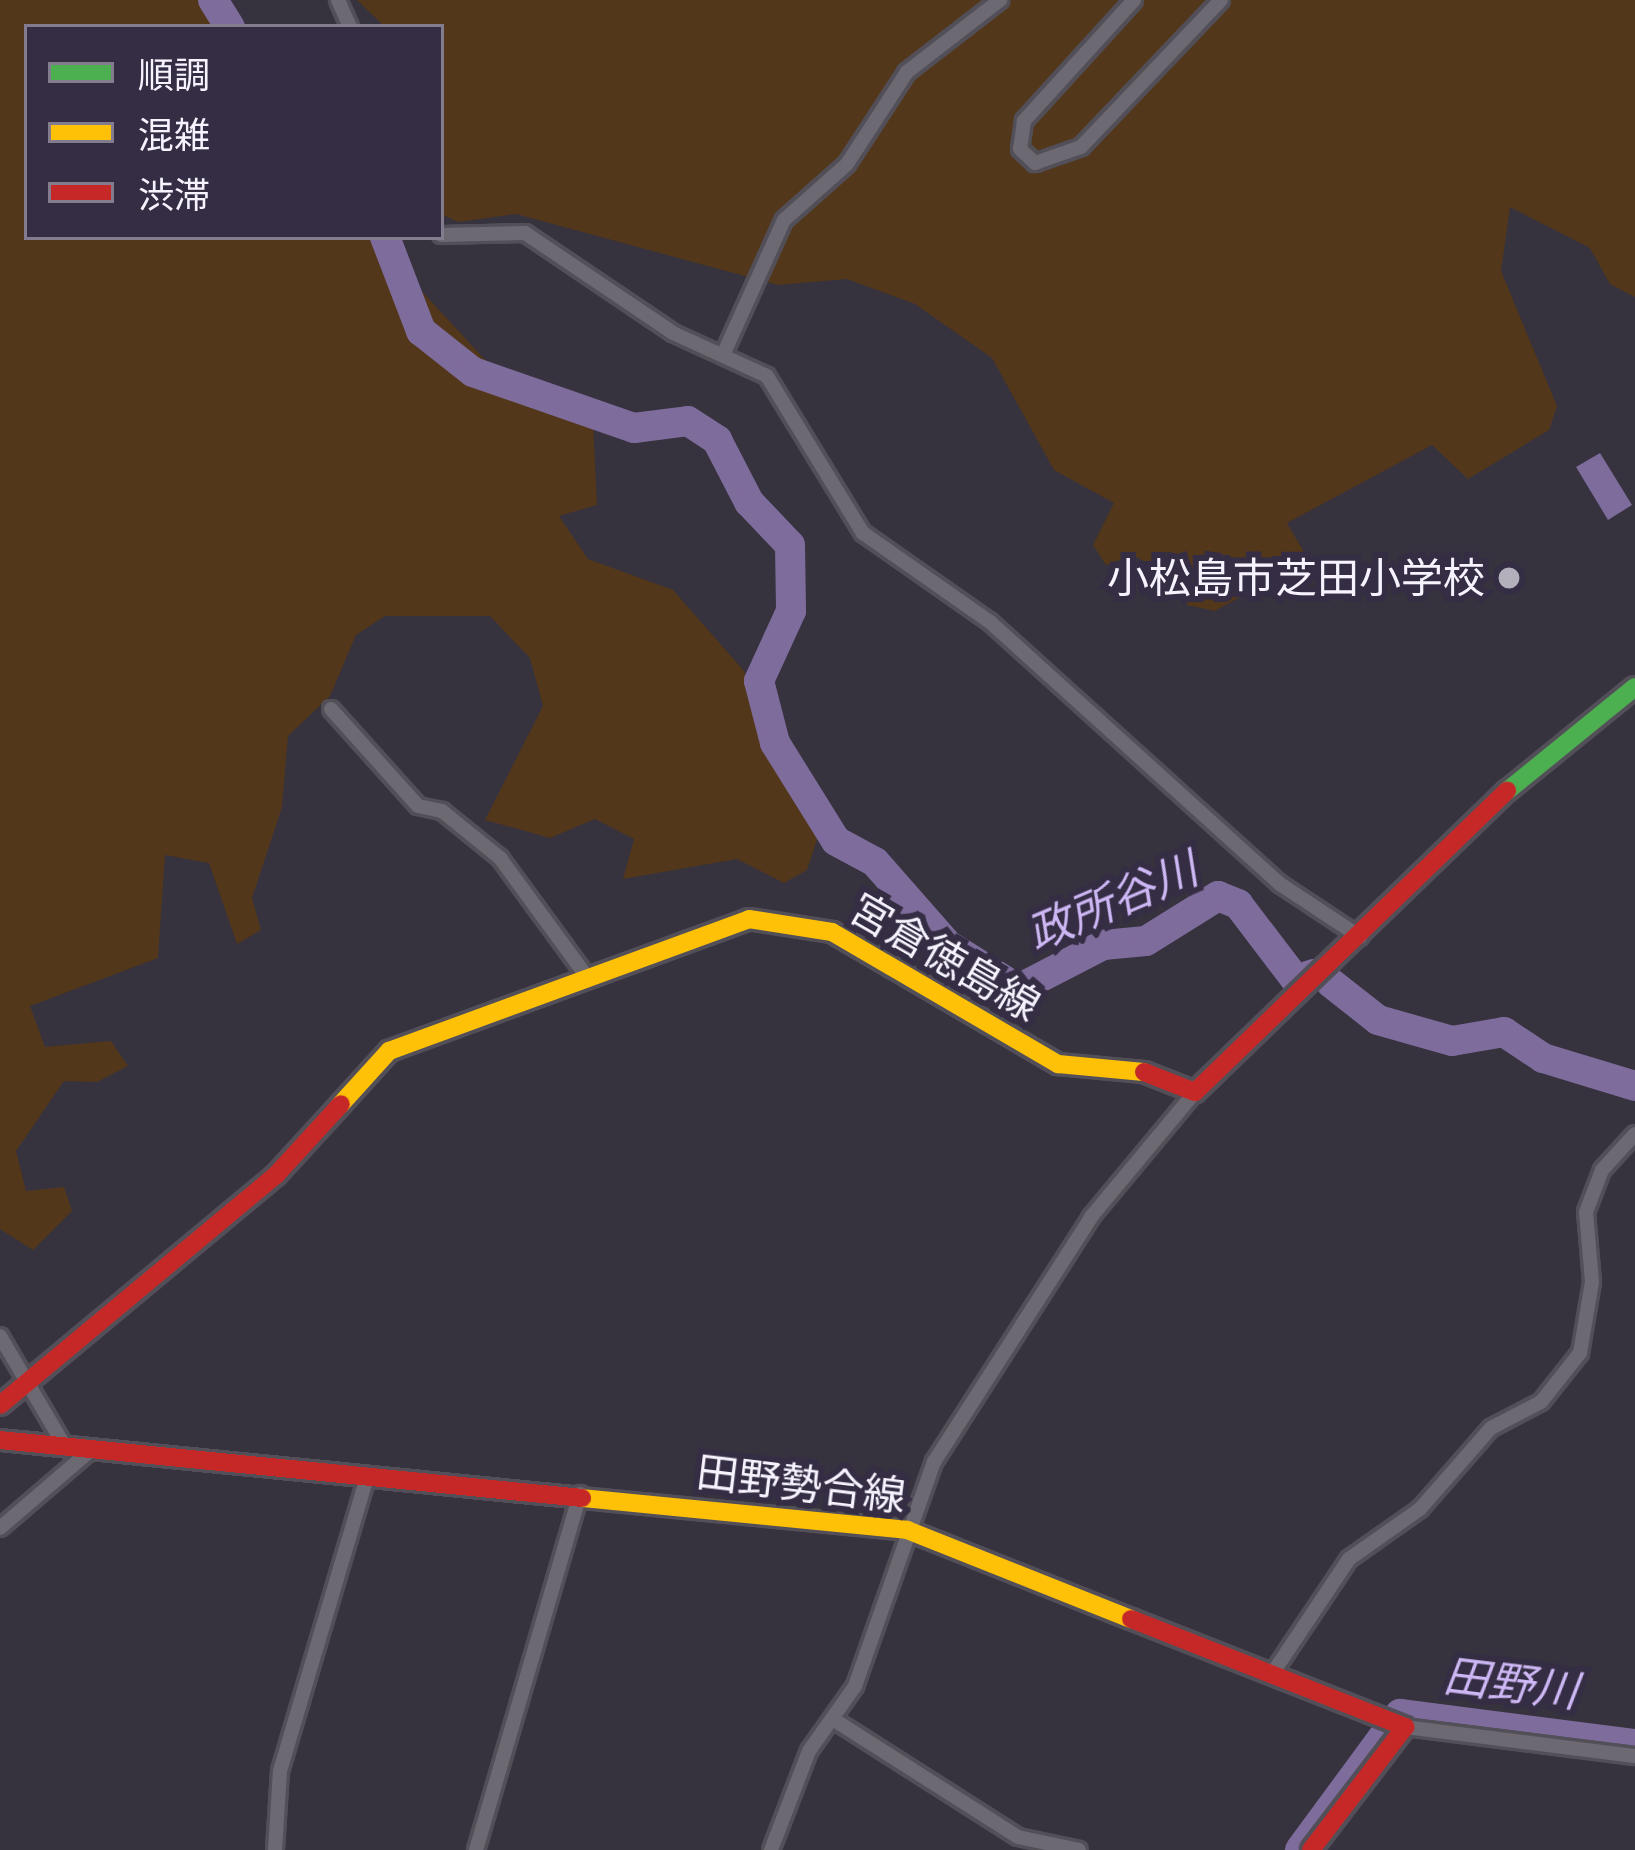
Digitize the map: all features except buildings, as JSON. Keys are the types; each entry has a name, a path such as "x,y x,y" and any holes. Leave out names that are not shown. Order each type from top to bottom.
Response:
{"main road":[{"path":"1196,1092 1502,795 1635,687"},
{"name":"宮倉徳島線","path":"0,1405 276,1175 389,1051 587,977 778,917 832,932 1058,1064 1150,1073 1196,1092"},
{"name":"田野勢合線","path":"0,1440 907,1530 1405,1726"},
{"path":"1311,1850 1405,1726"}],"street":[{"path":"723,355 784,220 847,164 907,72 1000,0"},
{"path":"1134,0 1024,121 1020,149 1035,163 1081,147 1221,0"},
{"path":"444,235 525,232 780,388 862,533 990,622 1280,884 1360,937"},
{"path":"331,709 418,806 442,811 500,858 587,977"},
{"path":"771,1850 809,1751 839,1723 907,1530 954,1429 1091,1216 1196,1092"},
{"path":"1274,1671 1348,1559 1420,1510 1491,1428 1541,1402 1580,1353 1592,1282 1586,1212 1602,1170 1635,1134"},
{"path":"0,1336 64,1448"},
{"path":"0,1528 91,1450"},
{"path":"275,1850 280,1771 367,1478"},
{"path":"476,1850 580,1494"},
{"path":"839,1723 1018,1837 1079,1850"},
{"path":"1405,1726 1635,1756"}],"shaded area":[{"path":"0,0 202,0 227,24 24,24 24,240 375,240 498,374 592,400 597,505 559,516 588,559 673,590 744,671 770,745 822,824 807,870 784,883 737,859 623,879 634,839 595,819 550,838 485,820 543,706 530,658 490,616 385,616 356,635 330,696 288,736 282,807 252,898 261,930 237,944 209,863 165,855 158,958 30,1006 45,1047 111,1041 128,1066 97,1082 64,1081 16,1151 26,1191 64,1187 72,1211 33,1250 0,1229"},
{"path":"357,0 1635,0 1635,297 1610,284 1590,248 1510,207 1501,271 1557,406 1549,430 1468,479 1432,445 1287,523 1308,559 1215,611 1187,605 1188,584 1132,555 1106,565 1093,545 1114,503 1054,470 992,358 915,304 847,279 778,285 516,214 458,222 444,215 444,24 382,24"},
{"path":"1600,453 1632,505 1608,520 1576,467"}],"waterway":[{"name":"政所谷川","path":"213,0 228,24"},
{"name":"政所谷川","path":"386,240 421,331 473,372 634,428 688,421 717,440 749,502 790,545 791,611 759,681 775,743 836,841 875,862 948,945 1018,989 1103,945 1146,941 1218,896 1238,904 1296,980 1313,974"},
{"name":"政所谷川","path":"1331,983 1378,1020 1452,1041 1504,1032 1543,1058 1635,1086"},
{"name":"田野川","path":"1300,1850 1400,1714 1635,1744"}],"traffic: fast":[{"path":"1507,791 1635,687"}],"traffic: slow":[{"path":"341,1104 389,1051 749,919 832,932 1058,1064 1144,1072"},
{"path":"582,1498 907,1530 1131,1619"}],"traffic: jam":[{"path":"1144,1072 1195,1092 1507,791"},
{"path":"0,1405 276,1175 341,1104"},
{"path":"0,1440 582,1498"},
{"path":"1131,1619 1405,1727 1311,1850"}],"place":[{"name":"小松島市芝田小学校","path":"1509,578"}]}
